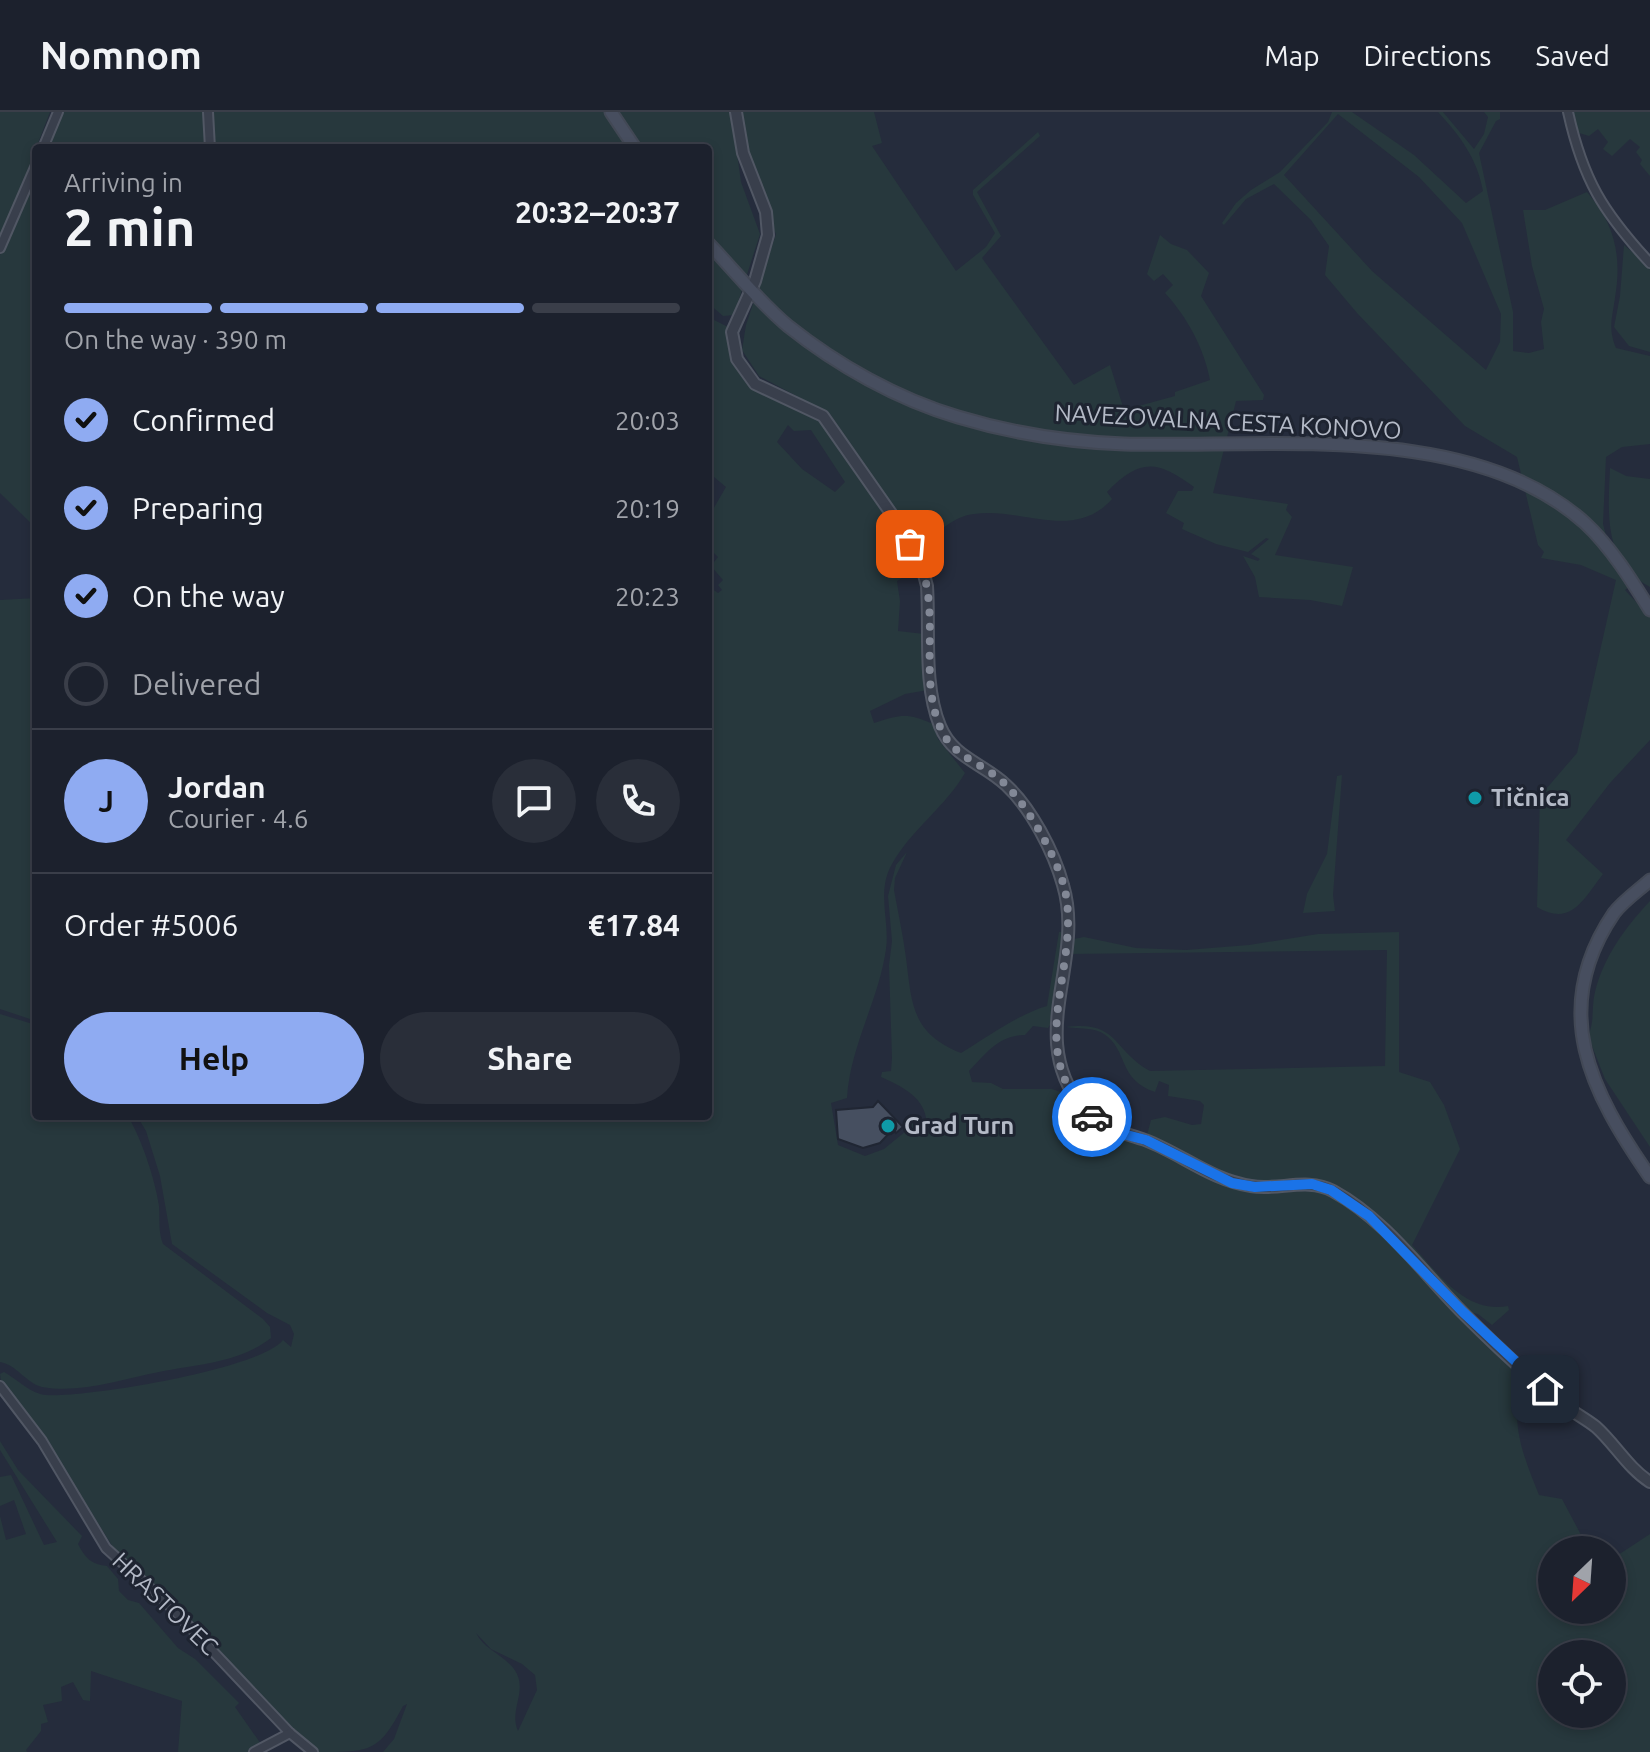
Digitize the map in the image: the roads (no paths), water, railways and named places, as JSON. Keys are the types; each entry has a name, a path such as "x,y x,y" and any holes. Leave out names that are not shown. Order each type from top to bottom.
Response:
{"main road":[{"path":"611,112 632,144"},
{"name":"NAVEZOVALNA CESTA KONOVO","path":"712,247 785,324 850,368 901,395 955,416 1010,430 1123,444 1295,443 1373,447 1442,457 1500,473 1533,488 1585,523 1603,542 1650,610"},
{"path":"1650,880 1616,911 1593,951 1582,987 1583,1040 1591,1080 1650,1177"}],"street":[{"path":"45,144 58,112"},
{"path":"208,112 210,144"},
{"path":"736,112 743,153 766,212 768,235 751,288 732,332 737,359 755,384 823,416 895,519 923,571 927,586 931,695 940,728 955,751 1009,787 1032,820 1064,886 1067,919 1055,1034 1056,1055 1070,1089 1084,1110 1099,1123 1146,1140 1232,1183 1255,1187 1312,1184 1331,1190 1369,1216 1523,1370 1594,1425 1637,1473 1650,1482"},
{"path":"1568,112 1578,157 1595,193 1650,263"},
{"path":"0,248 32,174"},
{"name":"HRASTOVEC","path":"0,1386 42,1441 106,1548 208,1645 290,1733 313,1752"},
{"path":"254,1752 290,1733"}],"place":[{"name":"Tičnica","path":"1475,798"},
{"name":"Grad Turn","path":"888,1126"}]}
